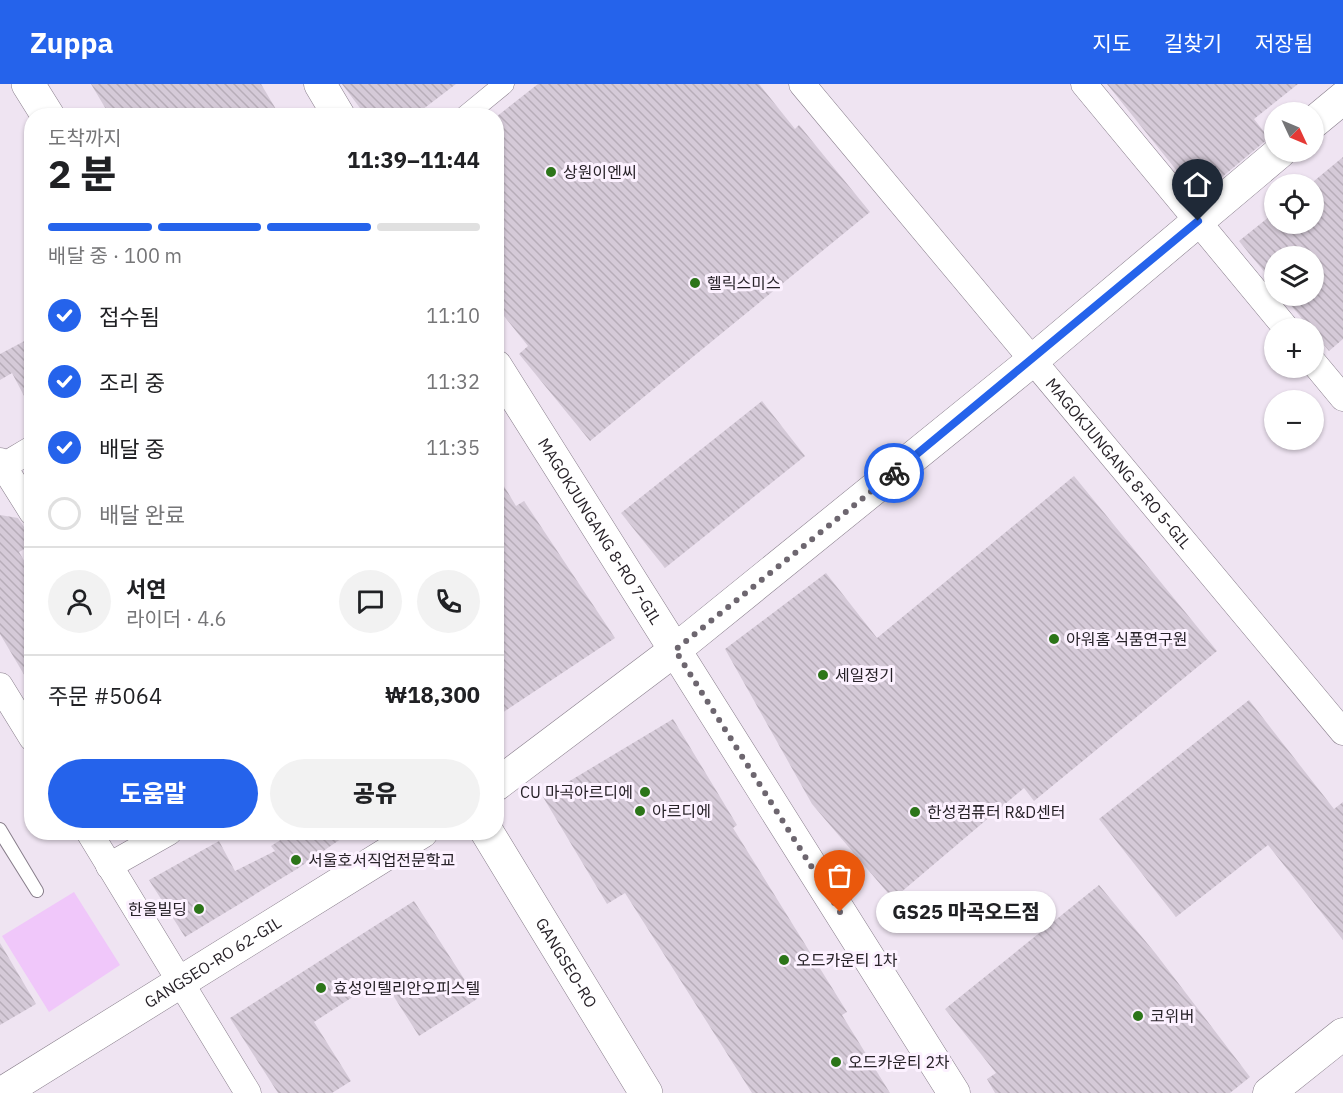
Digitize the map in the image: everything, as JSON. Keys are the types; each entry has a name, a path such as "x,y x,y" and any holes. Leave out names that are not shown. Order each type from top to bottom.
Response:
{"main road":[{"path":"28,84 43,108"},
{"name":"GANGSEO-RO","path":"492,840 646,1093"}],"street":[{"path":"320,84 334,108"},
{"path":"475,108 504,84"},
{"name":"MAGOKJUNGANG 8-RO 5-GIL","path":"802,84 1343,732"},
{"path":"1084,84 1278,318"},
{"path":"1324,114 1343,98"},
{"path":"504,779 675,650 1033,360 1268,162"},
{"path":"1324,375 1343,398"},
{"name":"MAGOKJUNGANG 8-RO 7-GIL","path":"504,379 954,1093"},
{"path":"24,453 1,465 24,500"},
{"path":"0,686 24,725"},
{"path":"93,840 248,1093"},
{"path":"109,866 155,840"},
{"name":"GANGSEO-RO 62-GIL","path":"2,1093 409,840"},
{"path":"1269,1093 1343,1034"}],"shaded area":[{"path":"74,892 120,965 49,1012 2,936"}],"building":[{"path":"91,84 261,84 275,108 105,108"},
{"path":"342,84 456,84 424,108 360,108"},
{"path":"538,84 759,84 795,129 799,125 870,212 590,441 519,354 528,346 504,316 504,111"},
{"path":"1107,84 1298,84 1275,102 1264,102 1264,111 1254,119 1264,132 1264,142 1198,197"},
{"path":"1343,157 1343,339 1329,351 1324,345 1324,318 1302,318 1291,306 1324,306 1324,246 1264,246 1264,272 1239,241 1264,221 1264,234 1324,234 1322,174"},
{"path":"24,341 24,396 12,373 0,380 0,354"},
{"path":"762,401 805,456 665,568 621,513"},
{"path":"1074,476 1217,651 1034,801 1024,788 893,899 812,804 725,649 826,573 877,638"},
{"path":"504,486 516,506 524,501 615,638 504,712"},
{"path":"0,515 18,518 24,527 24,549 19,552 24,560 24,674 0,634"},
{"path":"1249,700 1334,809 1343,802 1343,940 1268,845 1176,917 1099,819"},
{"path":"673,719 737,825 733,828 847,1012 842,1015 890,1093 752,1093 625,893 607,904 543,797"},
{"name":"한울빌딩","path":"280,840 339,840 297,869 185,937 149,880 219,841 235,871 275,851 271,846"},
{"path":"1099,885 1156,954 1250,1077 1230,1093 995,1093 987,1079 996,1073 945,1009"},
{"name":"효성인텔리안오피스텔","path":"414,901 477,999 419,1036 382,978 314,1022 351,1081 332,1093 278,1093 230,1018"},
{"path":"0,943 36,1004 0,1025"}],"way so far":[{"path":"840,912 675,650 894,473"}],"place":[{"name":"상원이엔씨","path":"551,172"},
{"name":"헬릭스미스","path":"695,283"},
{"name":"아워홈 식품연구원","path":"1054,639"},
{"name":"세일정기","path":"823,675"},
{"name":"CU 마곡아르디에","path":"645,792"},
{"name":"아르디에","path":"640,811"},
{"name":"한성컴퓨터 R&D센터","path":"915,812"},
{"name":"서울호서직업전문학교","path":"296,860"},
{"name":"한울빌딩","path":"199,909"},
{"name":"GS25 마곡오드점","path":"840,912"},
{"name":"오드카운티 1차","path":"784,960"},
{"name":"효성인텔리안오피스텔","path":"321,988"},
{"name":"코위버","path":"1138,1016"},
{"name":"오드카운티 2차","path":"836,1062"}],"route":[{"path":"894,473 1198,221"}]}
